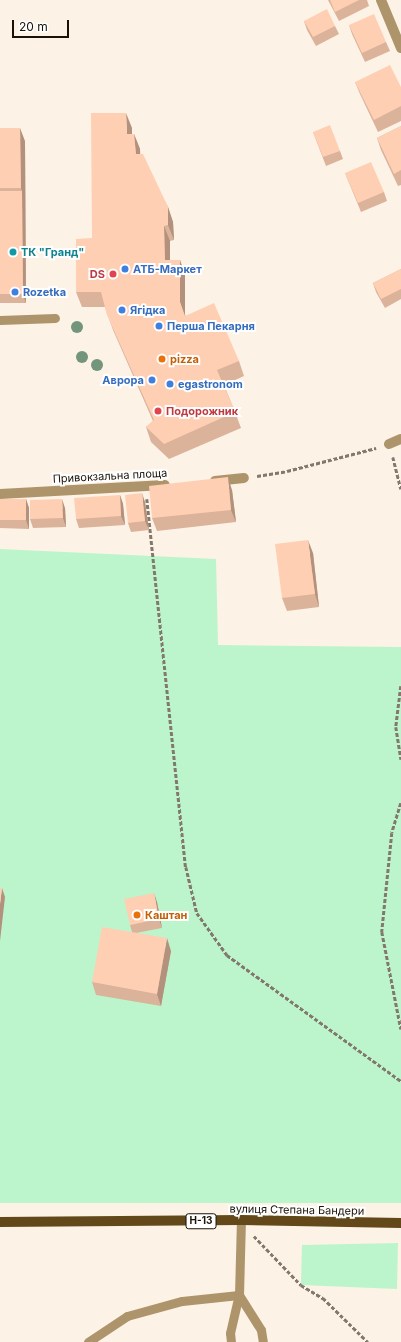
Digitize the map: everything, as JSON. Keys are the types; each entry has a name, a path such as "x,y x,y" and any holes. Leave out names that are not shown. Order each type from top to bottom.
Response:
{"main road":[{"name":"вулиця Степана Бандери","path":"0,1222 241,1220 401,1223"}],"street":[{"path":"381,0 401,48"},
{"path":"389,444 401,439"},
{"path":"206,481 244,478"},
{"name":"Привокзальна площа","path":"0,494 145,487 176,484"}],"lane":[{"path":"0,320 56,318"},
{"path":"231,1342 230,1333 239,1295 241,1220"},
{"path":"88,1342 127,1316 182,1301 239,1295"},
{"path":"239,1295 261,1330 263,1342"}],"path":[{"path":"244,478 287,471 389,444 401,489"},
{"path":"145,487 186,867 197,913 228,955 401,1081"},
{"path":"401,686 396,727 401,760"},
{"path":"401,802 392,833 382,932 401,1029"},
{"path":"241,1220 301,1285 323,1298 368,1342"}],"green space":[{"path":"0,549 216,559 218,645 401,647 401,1203 0,1203"},
{"path":"398,1243 397,1289 301,1285 302,1245"}],"building":[{"path":"330,0 359,0 335,12"},
{"path":"327,9 335,26 313,37 304,21"},
{"path":"374,14 386,42 362,53 349,25"},
{"path":"390,65 401,87 401,106 374,120 355,82"},
{"path":"91,113 126,113 127,134 134,134 136,154 143,154 168,207 168,225 164,226 165,260 180,260 180,302 185,316 214,303 239,361 217,370 235,412 164,444 146,427 154,420 107,315 101,292 76,292 76,239 92,238"},
{"path":"330,125 340,151 323,157 313,132"},
{"path":"401,126 401,170 394,174 377,138"},
{"path":"0,128 20,128 21,188 0,188"},
{"path":"371,162 384,192 358,203 345,173"},
{"name":"ТК \"Гранд\"","path":"0,191 22,191 23,294 0,294"},
{"path":"401,269 401,289 381,299 373,283"},
{"path":"228,477 231,510 152,518 149,486"},
{"path":"142,493 145,521 128,523 125,495"},
{"path":"120,495 121,516 76,519 74,498"},
{"path":"0,499 26,499 26,520 0,520"},
{"path":"62,499 63,518 30,519 30,500"},
{"path":"308,540 315,594 282,598 275,544"},
{"path":"0,888 2,888 0,904"},
{"path":"154,893 159,919 130,925 124,899"},
{"path":"102,927 167,938 157,994 92,982"}],"place":[{"name":"ТК \"Гранд\"","path":"13,252"},
{"name":"АТБ-Маркет","path":"125,269"},
{"name":"DS","path":"113,274"},
{"name":"Rozetka","path":"15,292"},
{"name":"Ягідка","path":"122,310"},
{"name":"Перша Пекарня","path":"159,326"},
{"name":"pizza","path":"162,359"},
{"name":"Аврора","path":"152,380"},
{"name":"egastronom","path":"170,384"},
{"name":"Подорожник","path":"158,411"},
{"name":"Каштан","path":"137,915"}]}
